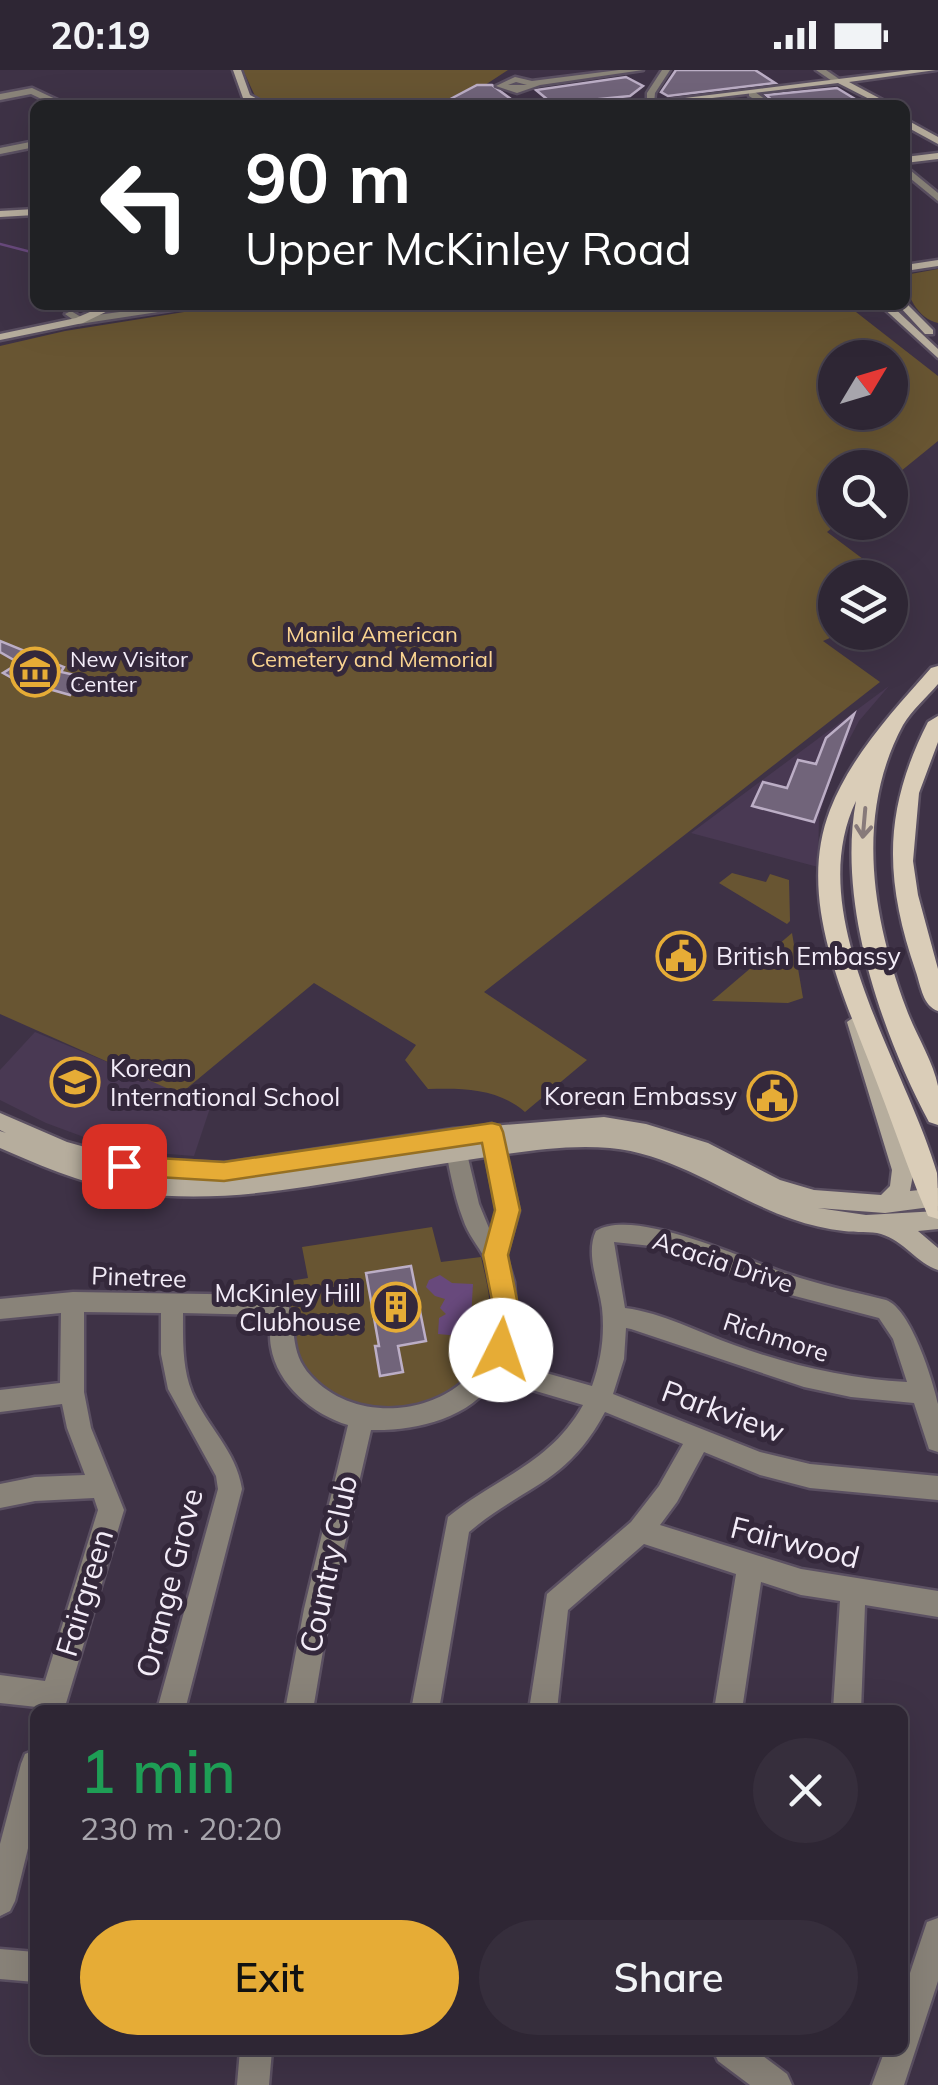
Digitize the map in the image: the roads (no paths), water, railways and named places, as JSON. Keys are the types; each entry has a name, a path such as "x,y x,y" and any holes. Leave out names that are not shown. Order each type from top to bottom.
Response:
{"main road":[{"path":"236,70 246,96 254,100"},
{"path":"705,100 935,71"},
{"path":"843,83 868,100"},
{"path":"687,100 843,83 878,100"},
{"path":"910,121 938,138"},
{"path":"910,159 938,156"},
{"path":"0,214 30,212"},
{"path":"910,267 938,264"},
{"path":"75,318 88,310"},
{"path":"0,333 100,310"},
{"path":"890,310 938,355"},
{"path":"909,310 935,335"},
{"path":"886,1215 900,1190 903,1170 871,1077 829,893 832,838 845,794 937,662"},
{"path":"938,722 922,751 903,807 902,884 938,1002"},
{"path":"890,730 866,803 859,875 877,964 938,1114"},
{"path":"8,1133 52,1162 116,1180 182,1188 266,1182 455,1144 569,1140 628,1143 694,1162 750,1193 794,1210 849,1224 937,1206 849,981"},
{"path":"886,1215 938,1260"}],"street":[{"path":"535,83 524,90 506,89 499,84 516,79 535,83 639,70"},
{"path":"650,100 666,70"},
{"path":"820,70 843,83"},
{"path":"524,90 532,98"},
{"path":"0,97 32,91 51,100"},
{"path":"752,94 761,100"},
{"path":"0,151 30,145"},
{"path":"910,174 938,198"},
{"path":"75,318 151,310"},
{"path":"362,1418 396,1420 426,1414 460,1396 492,1368 505,1330 496,1255 508,1219 492,1140"},
{"path":"455,1144 474,1223 482,1241 496,1255"},
{"name":"Acacia Drive","path":"426,1705 457,1526 558,1457 586,1424 599,1399 612,1362 615,1317 604,1237 612,1232 662,1238 792,1286 886,1310 903,1335 938,1440"},
{"name":"Pinetree","path":"2,1306 73,1302 277,1305 282,1314 284,1351 291,1367 319,1399 362,1418"},
{"name":"Fairgreen","path":"52,1703 110,1510 80,1428 72,1392 73,1302"},
{"name":"Orange Grove","path":"172,1306 172,1347 181,1395 197,1426 228,1468 230,1488 173,1705"},
{"name":"Richmore","path":"615,1317 653,1321 730,1354 820,1381 867,1392 924,1393"},
{"name":"Parkview","path":"492,1368 599,1399 697,1441 810,1476 938,1488"},
{"path":"0,1401 72,1392"},
{"name":"Country Club","path":"301,1705 317,1609 362,1418"},
{"path":"544,1705 556,1603 640,1531 668,1494 697,1441"},
{"path":"0,1496 35,1489 103,1486"},
{"name":"Fairwood","path":"640,1531 750,1569 853,1593 938,1604"},
{"path":"729,1705 750,1569"},
{"path":"847,1705 853,1593"},
{"path":"0,1690 52,1703"},
{"path":"0,1902 9,1822 30,1775"},
{"path":"908,2029 938,1934"},
{"path":"0,1964 30,1967"},
{"path":"254,2085 256,2055"},
{"path":"739,2055 776,2085"},
{"path":"888,2085 899,2055"}],"waterway":[{"path":"0,244 30,252"}],"place":[{"name":"New Visitor Center","path":"35,672"},
{"name":"British Embassy","path":"681,956"},
{"name":"Korean International School","path":"75,1082"},
{"name":"Korean Embassy","path":"772,1096"},
{"name":"McKinley Hill Clubhouse","path":"396,1307"}],"park label":[{"name":"Manila American Cemetery and Memorial","path":"372,646"}]}
